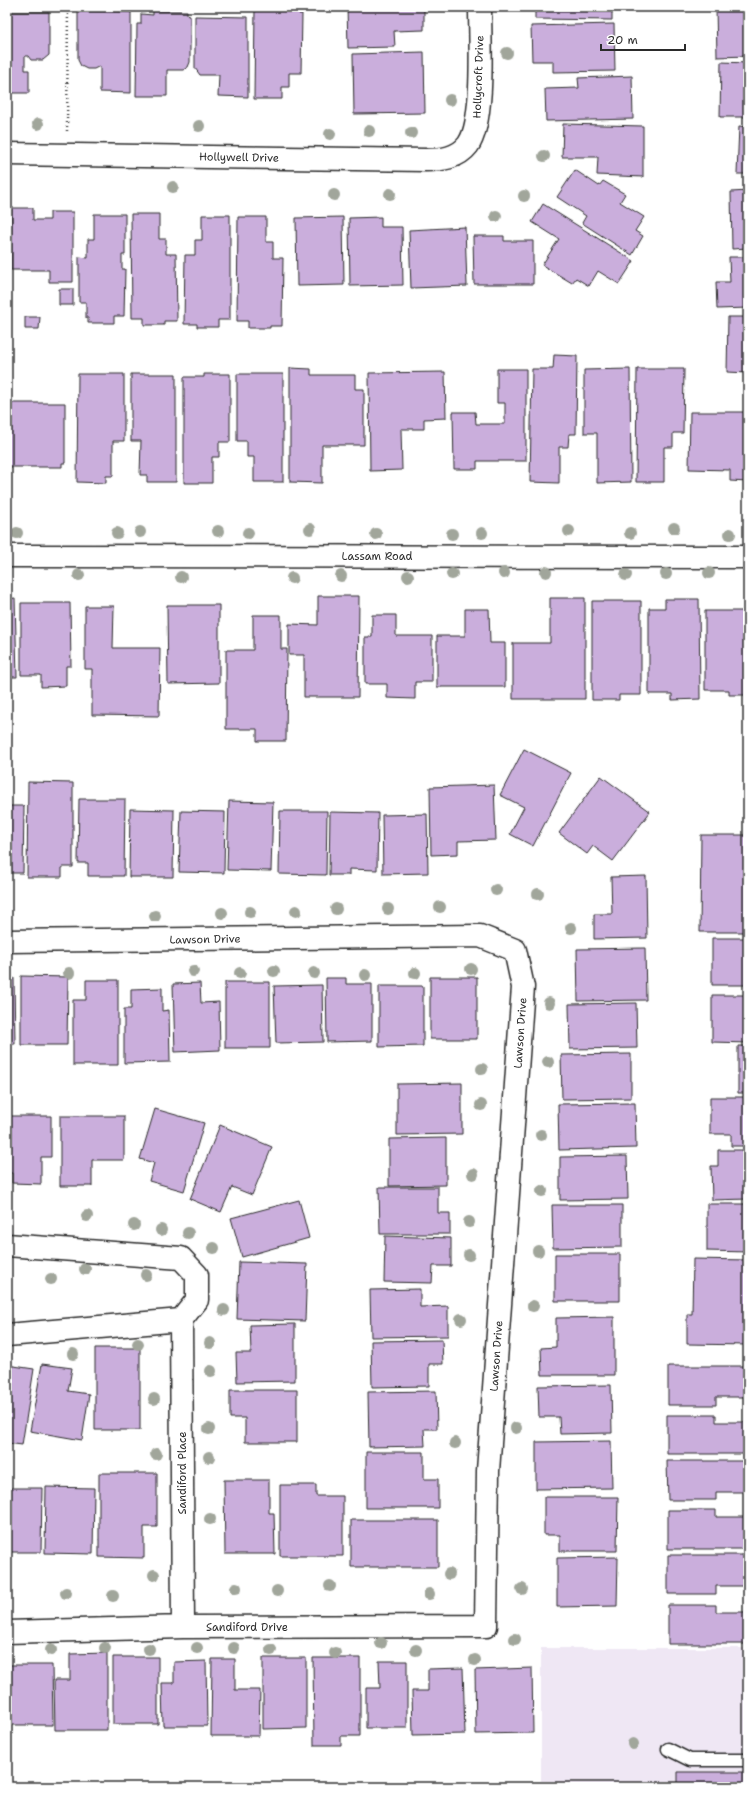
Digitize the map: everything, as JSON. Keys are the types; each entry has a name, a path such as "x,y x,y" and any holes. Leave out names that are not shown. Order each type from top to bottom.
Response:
{"street":[{"name":"Hollycroft Drive","path":"468,146 475,133 479,102 480,7"},
{"name":"Hollywell Drive","path":"7,154 438,160 450,158 468,146"},
{"name":"Lassam Road","path":"7,556 748,557"},
{"name":"Lawson Drive","path":"7,941 480,936 515,950 523,987 488,1471 486,1626"},
{"path":"7,1245 181,1258 196,1275 196,1300 181,1320 7,1335"},
{"name":"Sandiford Place","path":"181,1320 183,1627"},
{"name":"Sandiford Drive","path":"7,1632 183,1627 486,1626"}],"lane":[{"path":"668,1749 690,1760 748,1760"}],"path":[{"path":"67,155 68,7"}],"shaded area":[{"path":"541,1648 748,1648 748,1787 541,1787"}],"building":[{"path":"270,7 299,9 299,14 302,14 301,73 289,73 289,87 282,87 282,99 254,99 255,8"},
{"path":"347,7 424,7 424,30 394,31 395,47 348,48"},
{"path":"535,7 612,7 612,20 535,19"},
{"path":"748,7 748,56 717,57 716,8"},
{"path":"78,11 131,12 131,93 100,92 100,66 94,69 87,69 81,66 78,60"},
{"path":"153,11 187,11 187,15 190,16 190,62 188,67 183,70 167,70 167,96 136,96 137,24 141,24 141,14 153,15"},
{"path":"7,12 49,12 49,55 43,60 31,60 28,56 25,56 25,70 29,70 29,93 7,93"},
{"path":"195,16 248,17 248,97 218,96 219,75 200,75 195,68"},
{"path":"614,24 615,71 553,72 553,61 532,61 531,26"},
{"path":"424,52 425,113 354,114 353,54"},
{"path":"721,62 748,63 748,117 720,117"},
{"path":"632,76 633,119 546,121 545,89 579,88 578,78"},
{"path":"563,124 643,126 643,177 597,175 598,157 562,157"},
{"path":"739,126 748,127 748,174 737,174"},
{"path":"575,170 599,186 603,181 625,194 620,202 644,217 635,231 643,236 632,255 582,223 586,216 557,197"},
{"path":"748,191 748,248 732,249 731,192"},
{"path":"543,204 634,261 619,284 598,271 589,286 576,278 572,283 542,265 559,239 532,222"},
{"path":"11,208 33,208 33,220 50,220 50,212 73,212 73,282 49,282 49,270 11,270"},
{"path":"94,214 125,214 125,255 122,255 122,269 125,269 124,316 114,316 114,323 88,323 88,318 86,318 86,302 79,302 79,257 88,258 88,239 94,239"},
{"path":"131,214 159,214 159,239 166,239 166,254 176,254 177,321 164,321 164,325 144,325 144,318 132,318"},
{"path":"202,215 230,215 230,320 218,320 218,327 197,327 197,324 184,324 185,255 195,255 195,240 202,240"},
{"path":"238,217 266,217 266,242 273,242 273,258 283,258 282,326 270,326 270,328 248,328 248,321 237,321"},
{"path":"343,217 344,285 297,286 296,218"},
{"path":"381,217 381,227 402,227 403,285 350,286 349,218"},
{"path":"465,227 467,286 411,288 409,230"},
{"path":"473,236 504,236 504,241 533,241 533,284 474,284"},
{"path":"729,257 748,257 748,308 717,309 716,282 730,282"},
{"path":"59,289 73,289 73,305 59,305"},
{"path":"25,317 40,317 39,329 25,329"},
{"path":"728,317 748,317 748,373 727,372"},
{"path":"554,355 577,356 576,434 569,434 568,447 559,447 559,483 530,482 532,369 553,369"},
{"path":"290,368 311,369 311,375 355,375 355,389 364,389 364,445 322,445 322,483 290,482"},
{"path":"497,369 526,369 526,461 477,461 477,469 454,469 453,412 475,412 476,424 505,424 505,403 497,403"},
{"path":"630,369 631,482 597,483 597,433 584,433 584,370"},
{"path":"637,369 684,369 683,433 673,433 673,447 664,447 664,482 636,482"},
{"path":"445,372 446,418 424,419 424,429 401,429 402,470 370,471 369,373"},
{"path":"78,374 124,374 124,441 113,441 113,476 106,476 106,483 77,482"},
{"path":"131,374 176,374 176,482 147,482 147,475 140,475 141,441 131,441"},
{"path":"204,374 230,374 230,442 219,442 219,457 212,457 212,483 184,483 184,377 204,377"},
{"path":"237,374 283,374 283,482 254,482 254,457 247,457 247,441 237,441"},
{"path":"7,403 65,403 65,463 62,463 62,467 7,467"},
{"path":"690,412 748,412 748,482 730,481 730,470 689,469"},
{"path":"318,596 359,596 358,697 304,697 304,655 289,655 289,624 318,625"},
{"path":"15,598 17,677 7,677 7,599"},
{"path":"550,598 585,598 585,699 513,699 513,643 550,643"},
{"path":"665,599 699,599 700,699 672,700 672,694 649,694 649,608 665,608"},
{"path":"592,601 641,601 641,695 619,695 619,700 592,700"},
{"path":"21,603 70,603 71,666 66,666 66,686 41,687 41,675 21,675"},
{"path":"167,605 219,605 219,683 168,684"},
{"path":"85,606 114,606 113,648 160,648 159,716 92,715 92,669 85,669"},
{"path":"465,609 489,609 490,643 505,643 505,687 437,687 437,636 465,636"},
{"path":"705,611 748,611 748,695 729,695 729,690 705,690"},
{"path":"253,615 281,615 281,649 287,649 286,741 257,741 257,729 226,729 226,650 253,650"},
{"path":"372,615 396,615 396,636 432,636 432,682 415,682 415,699 387,698 387,684 365,684 365,637 372,637"},
{"path":"524,749 571,773 533,846 510,834 524,807 500,795"},
{"path":"601,776 650,812 613,861 593,846 587,854 559,833"},
{"path":"28,782 73,783 73,867 62,867 62,877 27,877"},
{"path":"494,785 496,840 458,841 458,854 431,855 430,787"},
{"path":"79,799 125,799 124,876 88,876 88,863 78,863"},
{"path":"229,801 273,802 271,871 227,870"},
{"path":"7,806 24,806 23,873 7,873"},
{"path":"130,809 174,810 173,877 129,877"},
{"path":"181,811 225,812 224,873 179,872"},
{"path":"280,811 327,811 326,875 279,874"},
{"path":"330,812 378,813 377,870 349,869 349,875 329,875"},
{"path":"427,814 428,873 383,874 382,815"},
{"path":"701,835 748,835 748,932 700,932"},
{"path":"646,876 647,938 594,939 594,914 612,914 611,877"},
{"path":"712,938 748,938 748,985 712,985"},
{"path":"645,948 646,1000 578,1001 577,949"},
{"path":"21,976 68,977 67,1045 21,1045"},
{"path":"430,977 477,977 477,1039 430,1039"},
{"path":"7,978 14,978 15,1044 7,1044"},
{"path":"326,978 346,978 346,984 372,984 372,1041 327,1042"},
{"path":"86,980 118,980 118,1065 73,1065 73,1000 86,1000"},
{"path":"225,982 270,982 270,1048 225,1048"},
{"path":"200,983 201,1003 219,1002 220,1050 175,1052 173,984"},
{"path":"322,985 323,1042 276,1043 274,986"},
{"path":"379,986 423,986 423,1046 379,1047"},
{"path":"162,988 162,1011 169,1010 170,1062 124,1063 124,1009 131,1009 131,989"},
{"path":"712,995 748,995 748,1043 712,1042"},
{"path":"636,1003 637,1048 570,1049 569,1004"},
{"path":"738,1046 748,1046 748,1093 738,1093"},
{"path":"631,1054 631,1098 562,1099 561,1055"},
{"path":"462,1083 462,1134 397,1135 397,1084"},
{"path":"710,1097 748,1097 748,1146 731,1146 731,1134 710,1134"},
{"path":"635,1103 636,1148 559,1150 558,1104"},
{"path":"155,1109 204,1123 184,1191 149,1181 154,1163 140,1159"},
{"path":"7,1116 51,1116 51,1157 41,1157 41,1184 12,1183 12,1173 7,1173"},
{"path":"60,1116 124,1116 124,1160 92,1160 92,1186 60,1186"},
{"path":"220,1125 272,1147 252,1195 232,1187 221,1212 190,1199"},
{"path":"446,1138 446,1185 389,1186 389,1139"},
{"path":"718,1150 748,1150 748,1199 712,1200 711,1166 718,1166"},
{"path":"627,1156 628,1199 560,1200 560,1157"},
{"path":"379,1187 438,1187 438,1213 450,1213 450,1234 380,1234"},
{"path":"299,1200 309,1238 242,1257 231,1218"},
{"path":"707,1204 748,1204 748,1252 707,1251"},
{"path":"552,1205 622,1205 622,1247 553,1248"},
{"path":"385,1236 451,1238 451,1266 433,1266 432,1283 384,1282"},
{"path":"555,1254 620,1254 620,1301 555,1301"},
{"path":"693,1259 748,1260 748,1345 687,1344 687,1314 692,1314"},
{"path":"239,1262 307,1264 305,1321 237,1319"},
{"path":"420,1289 420,1307 448,1306 448,1336 371,1337 370,1290"},
{"path":"614,1317 614,1375 542,1375 541,1348 556,1347 556,1318"},
{"path":"295,1324 295,1381 237,1382 236,1353 251,1353 250,1325"},
{"path":"442,1340 443,1364 429,1364 429,1386 372,1387 371,1341"},
{"path":"95,1348 140,1348 140,1430 95,1430"},
{"path":"42,1364 72,1368 68,1391 89,1394 82,1440 30,1431"},
{"path":"7,1365 34,1369 22,1445 7,1443"},
{"path":"668,1366 748,1366 748,1397 716,1397 716,1405 668,1405"},
{"path":"611,1385 612,1433 560,1434 559,1417 539,1417 538,1386"},
{"path":"230,1390 297,1390 297,1442 245,1442 245,1418 230,1418"},
{"path":"436,1391 437,1429 424,1429 425,1446 369,1447 368,1392"},
{"path":"667,1415 716,1415 716,1422 748,1422 748,1454 667,1454"},
{"path":"611,1441 612,1488 536,1489 536,1442"},
{"path":"366,1452 424,1452 424,1479 438,1479 438,1508 366,1508"},
{"path":"667,1461 748,1461 748,1492 716,1492 716,1500 668,1500"},
{"path":"99,1473 157,1473 157,1527 144,1527 144,1558 99,1557"},
{"path":"224,1480 269,1480 269,1513 274,1513 275,1554 225,1554"},
{"path":"280,1485 316,1485 316,1496 343,1496 343,1556 280,1556"},
{"path":"46,1487 94,1488 93,1554 45,1553"},
{"path":"7,1488 42,1488 41,1552 7,1552"},
{"path":"544,1497 618,1497 617,1551 560,1551 560,1535 544,1535"},
{"path":"668,1510 716,1510 716,1517 748,1517 748,1549 668,1549"},
{"path":"351,1520 438,1520 438,1567 351,1567"},
{"path":"668,1555 748,1555 748,1586 716,1586 716,1594 668,1594"},
{"path":"618,1557 617,1606 557,1607 557,1558"},
{"path":"668,1605 716,1605 716,1612 748,1612 748,1644 668,1644"},
{"path":"107,1653 107,1730 55,1730 54,1680 70,1680 70,1654"},
{"path":"113,1657 158,1657 158,1724 113,1724"},
{"path":"263,1658 306,1658 306,1728 263,1729"},
{"path":"313,1658 360,1658 360,1736 341,1736 341,1745 314,1745"},
{"path":"212,1659 235,1659 235,1690 260,1690 259,1736 211,1736"},
{"path":"206,1661 207,1726 163,1726 162,1683 174,1683 174,1662"},
{"path":"379,1661 407,1661 407,1728 366,1728 366,1688 380,1688"},
{"path":"9,1665 52,1665 53,1725 10,1725"},
{"path":"463,1668 465,1734 413,1735 412,1691 428,1691 428,1669"},
{"path":"532,1668 533,1733 476,1734 475,1670"},
{"path":"678,1772 748,1772 748,1787 678,1787"}]}
